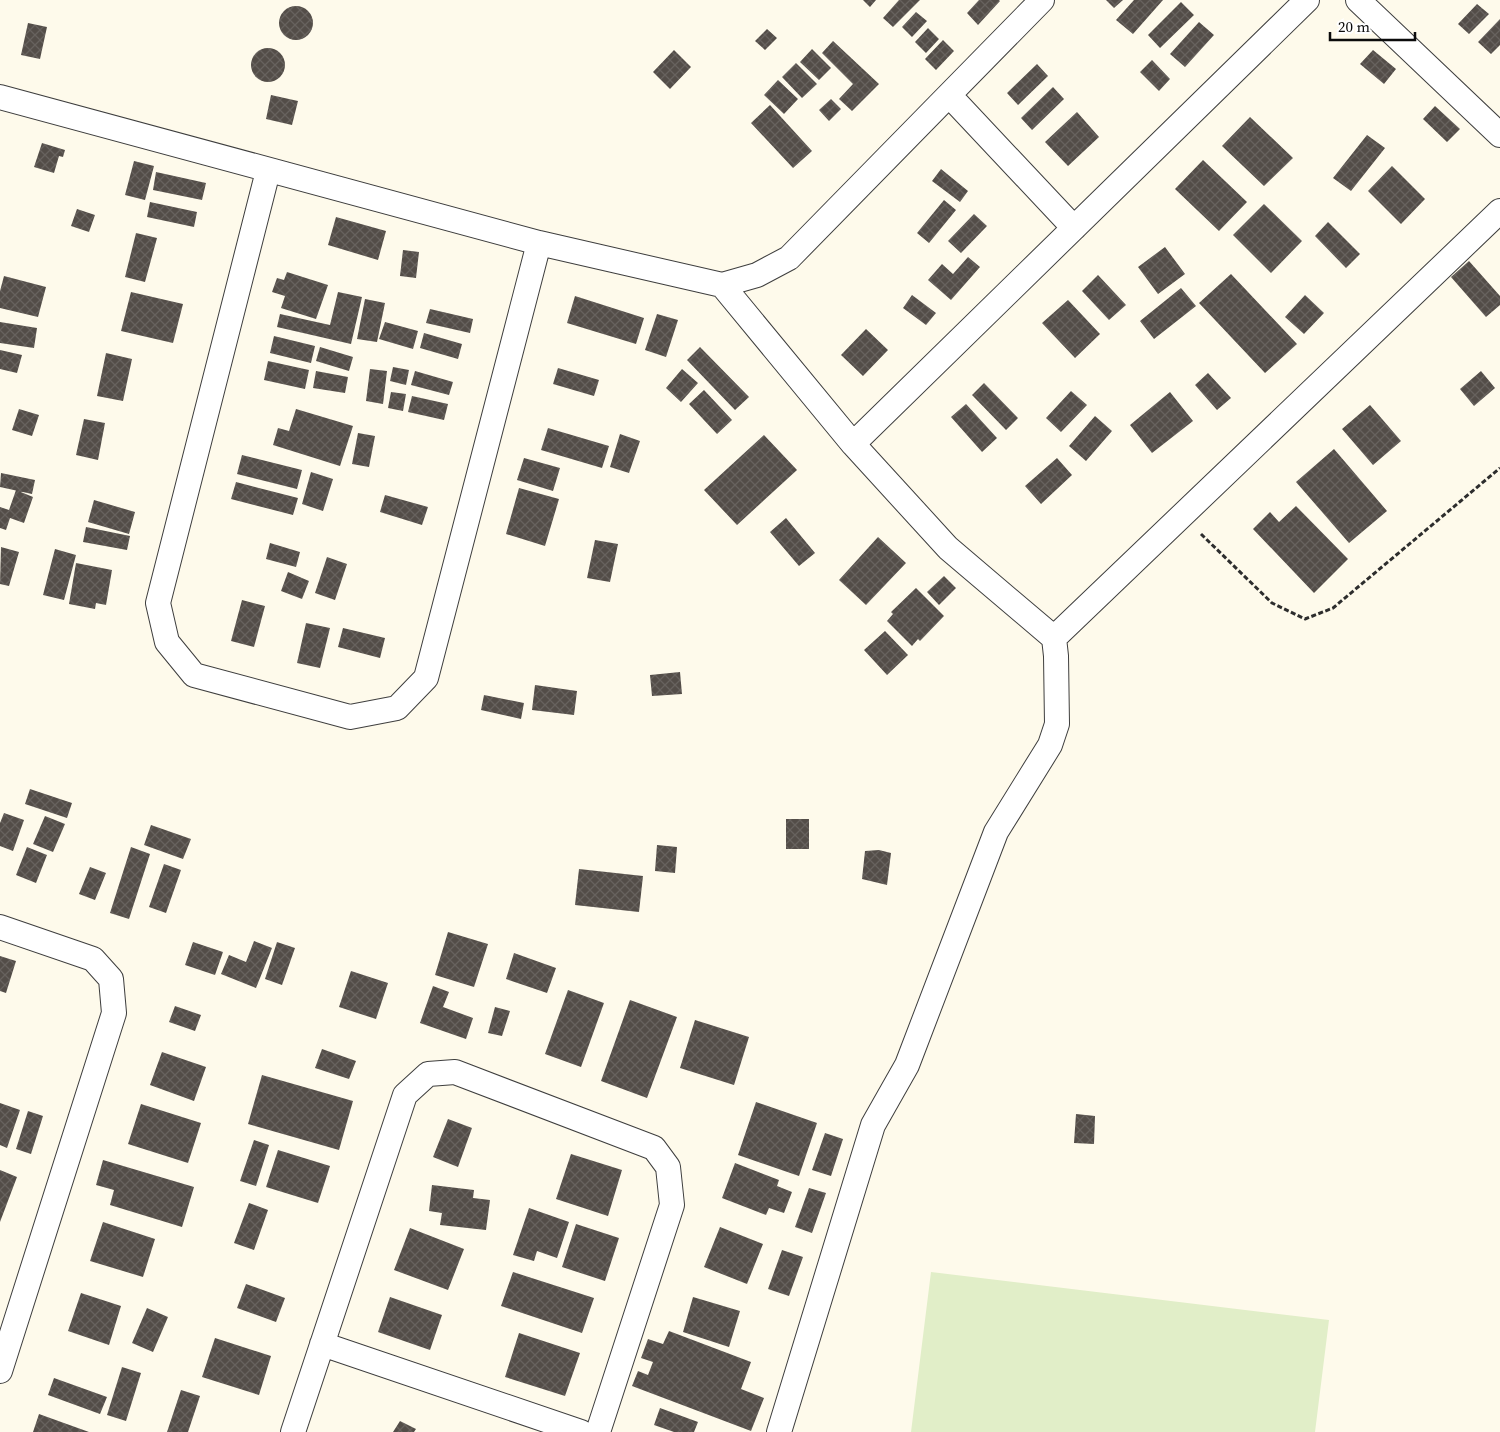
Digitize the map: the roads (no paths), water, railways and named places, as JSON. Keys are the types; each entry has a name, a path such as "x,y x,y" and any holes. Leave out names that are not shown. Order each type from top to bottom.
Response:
{"street":[{"path":"0,97 538,244 722,285 757,275 789,258 1042,0"},
{"path":"853,444 1307,0"},
{"path":"1358,0 1500,135"},
{"path":"948,95 1074,228"},
{"path":"268,171 158,603 167,642 194,675 350,717 398,708 426,678 538,244"},
{"path":"1054,638 1500,211"},
{"path":"722,285 853,444 948,548 1054,638 1056,656 1057,724 1050,745 996,832 907,1065 873,1125 779,1432"},
{"path":"0,927 93,959 111,979 114,1013 0,1371"},
{"path":"293,1432 405,1095 428,1074 455,1072 654,1148 668,1167 672,1205 598,1432"},
{"path":"322,1344 582,1432"}]}
